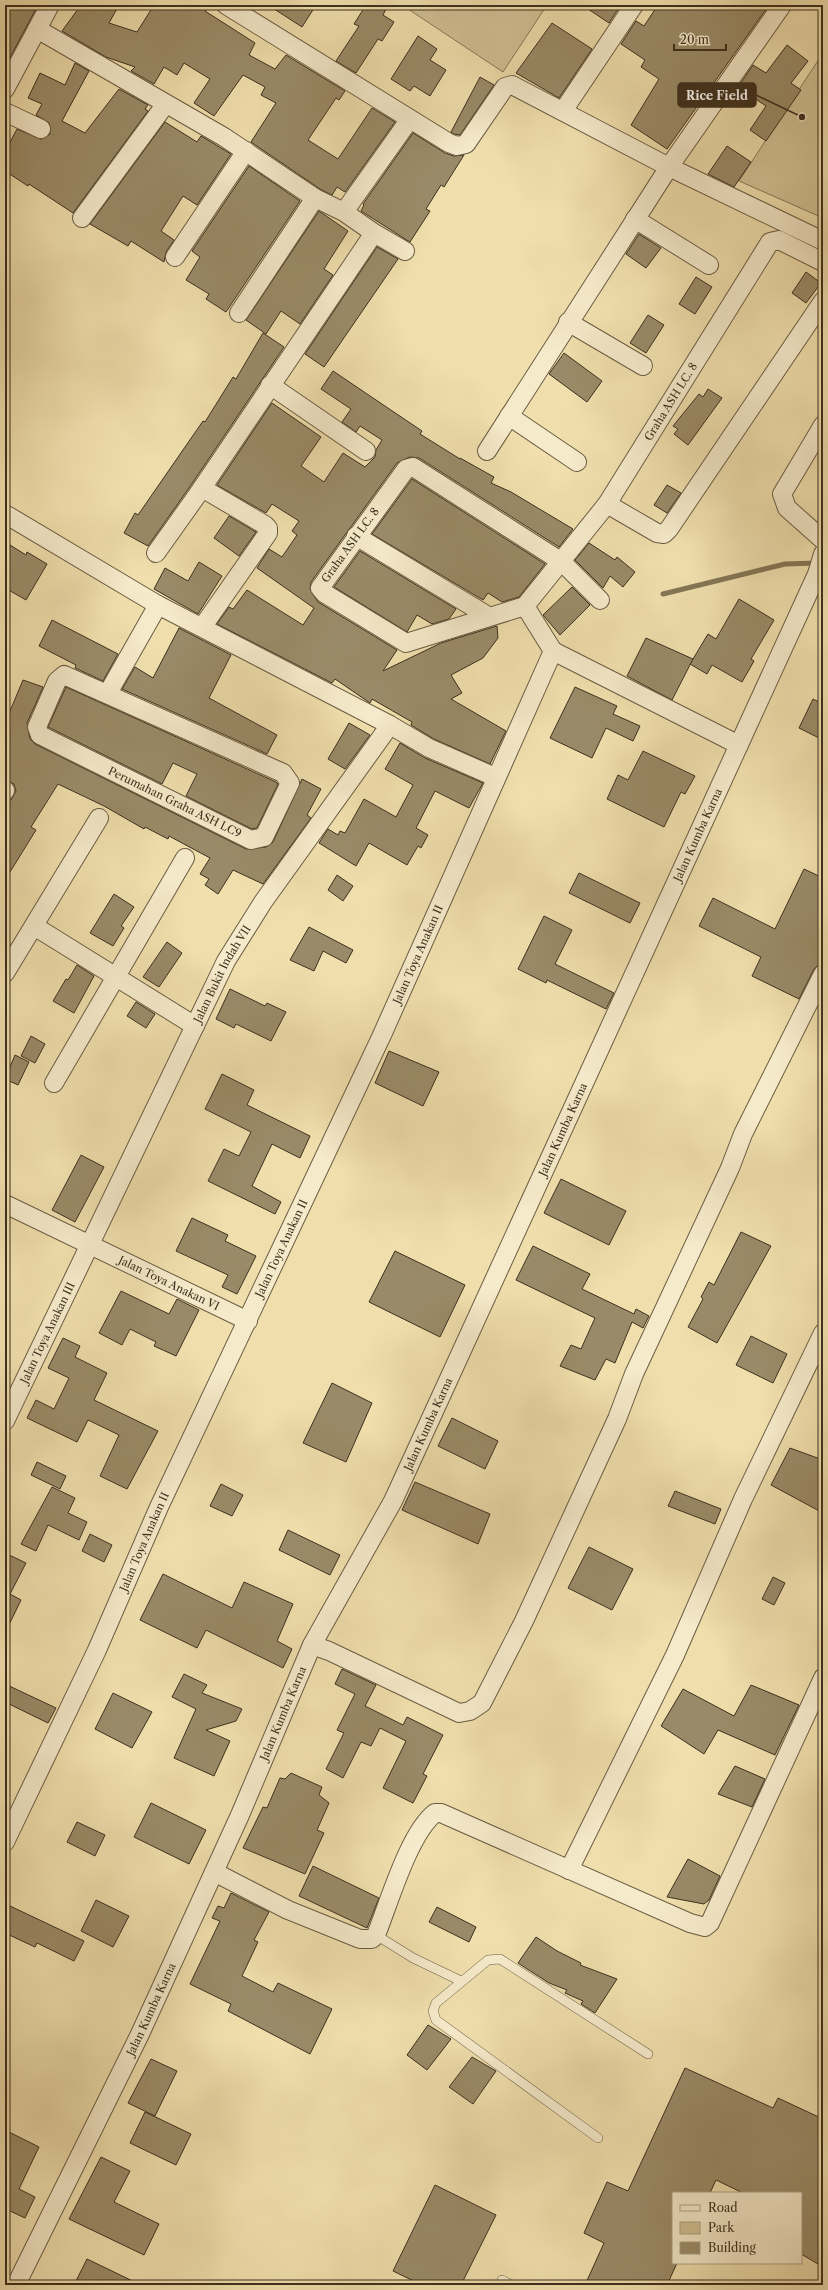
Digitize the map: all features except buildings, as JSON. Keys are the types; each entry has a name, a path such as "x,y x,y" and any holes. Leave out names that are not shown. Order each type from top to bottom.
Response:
{"street":[{"path":"5,89 50,5"},
{"path":"226,5 249,11 410,119 457,146 466,144 508,85 669,167 823,241"},
{"path":"563,112 634,5"},
{"path":"487,451 568,322 669,167 782,5"},
{"path":"37,30 246,152 315,198 344,212 374,233 405,251"},
{"path":"82,218 165,105"},
{"path":"5,112 41,129"},
{"path":"344,212 410,119"},
{"path":"175,257 246,152"},
{"path":"239,313 315,198"},
{"path":"635,220 709,266"},
{"path":"156,553 202,488 270,385 374,233"},
{"name":"Graha ASH LC. 8","path":"562,562 413,467 406,469 356,536 320,588 401,641 410,642 488,616 525,606 562,562 607,504 770,242 775,239 823,262"},
{"path":"607,504 658,532 664,534 669,530 823,301"},
{"path":"568,322 643,366"},
{"path":"270,385 366,451"},
{"path":"509,416 577,462"},
{"path":"823,425 782,494 787,508 823,540"},
{"path":"202,488 268,528 268,533 203,626"},
{"path":"5,514 158,605 203,626 390,725 429,748 495,777"},
{"path":"356,536 488,616"},
{"path":"562,562 600,600"},
{"name":"Jalan Kumba Karna","path":"16,2285 140,2034 214,1872 312,1645 392,1501 821,566"},
{"path":"108,693 158,605"},
{"path":"525,606 552,651 739,745"},
{"name":"Jalan Toya Anakan II","path":"5,1842 97,1650 159,1507 382,1035 552,651"},
{"name":"Perumahan Graha ASH LC9","path":"64,675 108,693 283,773 290,783 264,837 251,840 40,735 37,732 57,681 60,677 64,675"},
{"name":"Jalan Bukit Indah VII","path":"90,1244 226,962 263,902 390,725"},
{"path":"5,973 99,818"},
{"path":"54,1083 185,858"},
{"path":"34,926 195,1026"},
{"path":"312,1645 329,1651 459,1713 470,1711 482,1702 524,1621 614,1426 634,1374 730,1168 743,1134 823,974"},
{"name":"Jalan Toya Anakan VI","path":"5,1204 248,1321"},
{"name":"Jalan Toya Anakan III","path":"5,1421 90,1244"},
{"path":"569,1870 675,1655 743,1499 823,1333"},
{"path":"214,1872 288,1910 360,1939 368,1940 376,1935 420,1828 435,1813 441,1813 690,1923 705,1927 710,1923 823,1678"}],"lane":[{"path":"376,1935 413,1958 461,1981"},
{"path":"598,2138 436,2020 433,2011 436,2003 488,1960 500,1959 648,2054"},
{"path":"502,2280 511,2285"}],"green space":[{"path":"407,5 547,5 503,72 405,7"},
{"path":"823,53 823,218 739,181"}],"waterway":[{"path":"663,594 785,564 816,563"}],"place":[{"name":"Rice Field","path":"802,117"}]}
